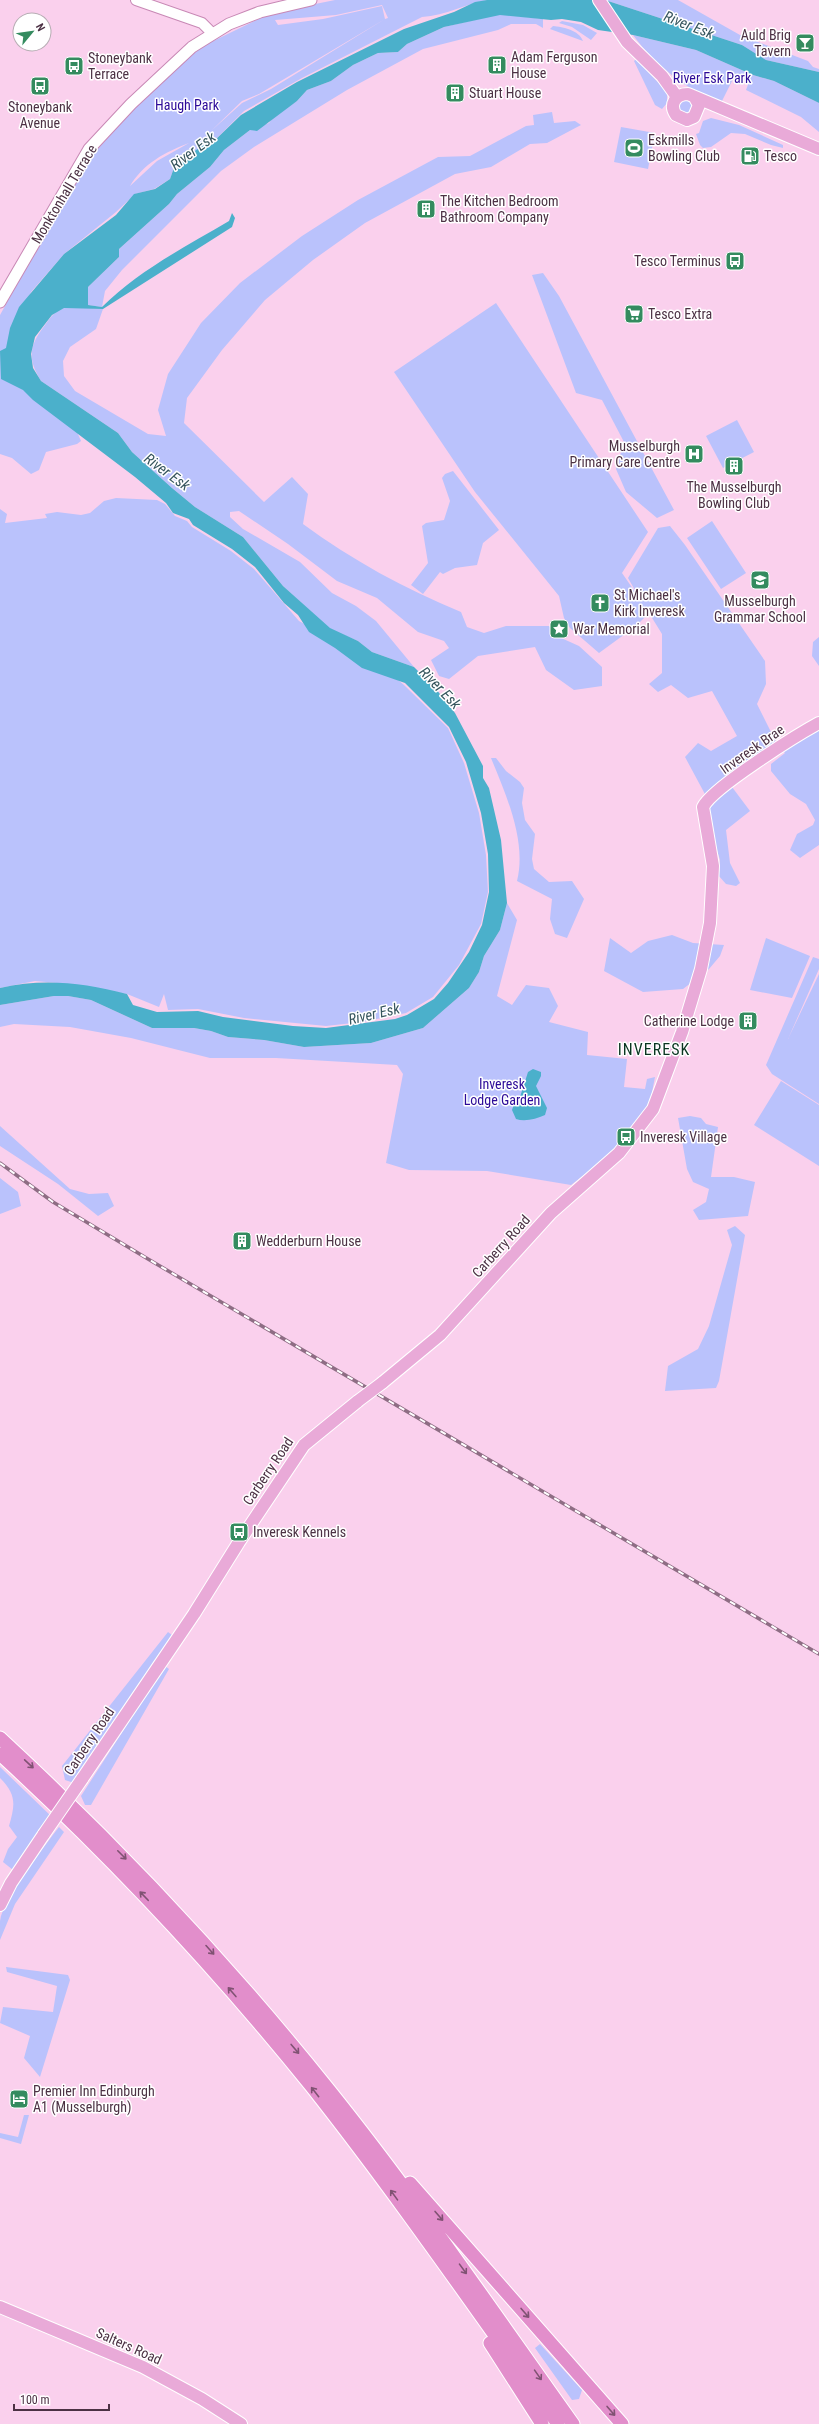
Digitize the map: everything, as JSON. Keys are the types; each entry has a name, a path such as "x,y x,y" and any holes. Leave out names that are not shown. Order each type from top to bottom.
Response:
{"highway":[{"path":"0,1738 102,1836 171,1907 258,2004 356,2125 430,2223 573,2424"},
{"path":"0,1754 118,1869 207,1964 315,2091 418,2227 558,2424"},
{"path":"356,2125 371,2138 622,2424"},
{"path":"418,2227 439,2266 542,2424"}],"main road":[{"name":"Monktonhall Terrace","path":"0,302 89,149 131,104 177,59 213,34 250,14 311,0"},
{"path":"599,0 627,42 662,76 677,97"},
{"path":"677,97 688,94 819,149"},
{"path":"677,97 673,108 676,116 687,120 708,110 736,115"},
{"path":"695,98 699,105 697,114"},
{"name":"Inveresk Brae","path":"704,804 757,763 819,723"},
{"name":"Carberry Road","path":"0,1905 11,1883 194,1614 239,1542 304,1445 440,1335 552,1213 607,1164 642,1124 658,1098 682,1032 701,969 710,923 713,866 702,809 704,804"},
{"name":"Salters Road","path":"0,2308 143,2367 202,2399 241,2424"}],"street":[{"path":"136,0 202,23 213,34"}],"green space":[{"name":"Haugh Park","path":"335,0 489,0 439,14 422,17 302,78 244,111 211,144 175,165 170,179 154,189 135,194 116,212 64,254 31,292 11,349 74,425 81,441 77,444 46,452 39,470 31,474 12,458 0,454 0,315 53,220 94,153 138,105 179,65 203,46 271,13","holes":["382,5 388,18 385,19 382,6 323,19 278,25 275,20 336,15","385,19 271,89 242,103 211,131 242,101 259,94","189,143 157,161 130,186 135,178 148,165 163,155"]},
{"path":"605,0 678,0 740,35 808,61 813,67 819,69 819,72 766,60 742,45"},
{"path":"500,14 543,19 543,28 536,24 511,24 498,30 423,49 347,90 254,147 221,171 122,270 105,291 102,307 87,305 88,287 119,257 119,249 169,204 177,194 210,167 224,150 250,130 269,123 274,116 297,101 307,90 331,81 353,65 378,53 398,52 407,44 444,27"},
{"path":"562,21 583,25 597,33 591,40 572,27 559,23"},
{"path":"553,26 566,28 578,34 583,41 550,29"},
{"name":"River Esk Park","path":"633,35 696,50 753,75 774,81 819,103 819,132 801,117 746,90 749,82 735,75 721,103 695,91 661,66"},
{"path":"636,59 667,92 667,103 662,109 655,105 634,61"},
{"path":"691,99 694,110 682,116 676,104 677,101"},
{"path":"552,112 554,123 575,121 581,125 547,143 530,144 491,167 455,174 365,223 313,260 265,300 222,350 187,398 184,423 264,502 292,477 308,494 303,524 340,550 379,573 420,594 461,612 467,627 484,633 506,626 549,626 559,637 579,646 602,667 602,686 574,690 546,670 535,647 478,656 449,679 439,676 431,660 449,648 444,641 418,632 377,598 337,581 288,544 239,511 230,512 230,517 243,529 300,562 332,593 356,606 376,621 414,667 372,652 358,641 330,629 283,586 243,537 195,507 172,488 132,452 118,433 41,381 33,366 32,359 33,346 36,339 49,320 58,311 63,308 73,306 103,309 96,329 70,347 63,361 64,376 75,391 148,434 166,436 158,410 168,374 201,323 240,283 302,236 358,200 438,157 470,156 526,126 534,125 533,115"},
{"path":"711,118 739,125 783,145 783,148 771,145 745,134 731,133 711,147 703,148 700,145 696,134 699,133 703,121"},
{"name":"Eskmills Bowling Club","path":"621,127 655,133 648,169 614,162"},
{"path":"543,273 559,296 674,510 657,518 626,492 616,469 624,442 602,400 576,393 532,275"},
{"path":"496,303 648,532 622,573 640,599 628,578 658,528 670,526 685,545 765,661 766,684 757,704 777,744 706,796 685,757 698,743 711,751 737,736 712,691 688,698 671,685 658,692 649,684 662,673 662,634 649,613 636,626 599,653 570,628 564,618 559,596 475,492 394,372"},
{"path":"737,420 754,452 723,468 706,436"},
{"path":"453,471 499,530 483,543 477,565 455,568 443,574 440,572 423,594 411,585 428,563 422,526 426,523 444,520 450,501 442,478 445,474"},
{"path":"116,498 157,500 165,504 175,516 187,521 192,527 231,551 254,569 299,621 383,667 404,685 448,728 464,763 479,813 486,855 488,892 481,924 459,965 433,997 406,1013 362,1022 326,1026 244,1018 198,1009 168,1010 164,994 159,1007 127,994 57,983 35,981 0,988 0,509 7,514 5,523 47,518 45,514 57,512 81,515 90,513 104,501"},
{"path":"712,521 746,573 721,589 687,538"},
{"path":"819,637 819,666 812,656 813,642"},
{"path":"819,729 819,845 800,858 790,850 797,834 813,825 815,820 806,804 790,794 771,771 771,764 785,753 783,751"},
{"path":"491,758 496,758 506,771 520,782 524,788 522,803 525,820 535,834 532,859 534,869 549,882 572,881 584,899 567,938 555,934 550,919 552,899 517,881 519,850 517,834 503,787"},
{"path":"732,787 750,811 726,830 730,863 740,883 736,886 726,884 718,875 720,860 708,821 710,802"},
{"name":"Inveresk Lodge Garden","path":"507,903 517,920 497,996 512,1005 526,985 549,988 558,1006 549,1022 588,1032 587,1055 627,1059 624,1087 645,1089 647,1079 655,1077 649,1108 611,1154 571,1185 487,1171 409,1170 386,1163 403,1074 397,1065 276,1058 210,1058 131,1038 70,1027 14,1024 0,1027 0,1005 54,996 68,996 91,1000 152,1028 194,1028 211,1031 228,1037 264,1040 304,1047 371,1043 423,1028 469,988 479,972 484,956 500,930"},
{"path":"672,935 693,943 724,945 720,956 709,969 683,989 643,992 604,971 610,938 631,953 648,941"},
{"path":"766,938 810,956 792,998 750,990"},
{"path":"813,957 819,959 819,969 788,1039 819,974 819,1104 772,1074 766,1065"},
{"path":"781,1081 819,1105 819,1166 754,1125"},
{"path":"690,1116 701,1118 706,1124 718,1127 711,1177 734,1177 755,1182 748,1216 699,1220 693,1210 706,1202 709,1189 693,1182 687,1169 678,1118"},
{"path":"0,1126 70,1189 89,1194 108,1193 114,1206 98,1216 58,1184 0,1146"},
{"path":"0,1178 18,1192 21,1206 0,1214"},
{"path":"735,1226 745,1235 719,1381 716,1388 665,1391 668,1366 698,1349 709,1326 732,1245 727,1230"},
{"path":"168,1632 172,1635 74,1783 65,1780 62,1766"},
{"path":"165,1666 169,1669 91,1805 85,1805 81,1796"},
{"path":"0,1767 51,1816 13,1870 3,1862 8,1849 17,1837 9,1826 13,1812 13,1800 6,1784 0,1778"},
{"path":"59,1827 64,1832 15,1904 0,1940 0,1921 8,1899"},
{"path":"6,1967 68,1975 70,1980 40,2077 24,2058 30,2036 0,2023 3,2007 53,2012 57,1986 7,1972"},
{"path":"24,2115 29,2115 21,2144 0,2138 0,2133 18,2137"},
{"path":"540,2344 582,2390 579,2399 572,2400 535,2348"}],"shaded area":[{"path":"487,0 605,0 742,45 766,60 819,72 819,103 774,81 753,75 696,50 633,35 598,30 581,22 562,19 551,20 500,15 444,27 407,44 398,52 378,53 353,65 331,81 307,90 297,101 257,131 250,130 224,150 210,167 177,194 169,204 119,249 119,257 88,287 88,305 102,307 146,271 229,221 232,213 235,218 232,227 103,309 64,308 52,315 35,337 31,354 33,368 41,381 118,433 132,452 172,488 195,507 243,537 283,586 330,628 358,641 372,652 414,667 436,689 455,713 483,766 483,778 489,788 501,840 507,903 500,930 484,956 479,972 469,988 423,1028 371,1043 304,1047 264,1040 228,1037 211,1031 194,1028 152,1028 91,1000 68,996 54,996 0,1005 0,988 32,983 64,983 95,987 127,994 133,1005 157,1012 198,1011 223,1017 293,1026 326,1028 395,1019 407,1015 434,999 448,983 469,952 482,925 489,892 488,854 481,813 466,762 449,727 405,683 362,668 335,648 309,632 298,615 284,603 255,567 232,549 193,525 189,519 173,513 166,503 135,477 33,400 23,390 1,379 0,351 6,348 10,328 19,307 64,254 116,215 134,194 155,189 170,179 175,165 202,146 213,142 241,115 297,82 404,29 454,12 475,2"},
{"path":"533,1069 541,1072 541,1076 536,1086 547,1108 545,1115 530,1120 516,1119 512,1110 514,1104 520,1097 528,1072"}],"railway":[{"path":"0,1163 53,1202 148,1259 819,1654"}],"place":[{"name":"Auld Brig Tavern","path":"805,43"},
{"name":"Adam Ferguson House","path":"497,65"},
{"name":"Stoneybank Terrace","path":"74,66"},
{"name":"Stoneybank Avenue","path":"40,86"},
{"name":"Stuart House","path":"455,93"},
{"name":"Eskmills Bowling Club","path":"634,148"},
{"name":"Tesco","path":"750,156"},
{"name":"The Kitchen Bedroom Bathroom Company","path":"426,209"},
{"name":"Tesco Terminus","path":"735,261"},
{"name":"Tesco Extra","path":"634,314"},
{"name":"Musselburgh Primary Care Centre","path":"694,454"},
{"name":"The Musselburgh Bowling Club","path":"734,466"},
{"name":"Musselburgh Grammar School","path":"760,580"},
{"name":"St Michael's Kirk Inveresk","path":"600,603"},
{"name":"War Memorial","path":"559,629"},
{"name":"Catherine Lodge","path":"748,1021"},
{"name":"Inveresk Village","path":"626,1137"},
{"name":"Wedderburn House","path":"242,1241"},
{"name":"Inveresk Kennels","path":"239,1532"},
{"name":"Premier Inn Edinburgh A1 (Musselburgh)","path":"19,2099"}],"district":[{"name":"INVERESK","path":"654,1049"}],"water label":[{"name":"River Esk","path":"689,25"},
{"name":"River Esk","path":"193,151"},
{"name":"River Esk","path":"167,472"},
{"name":"River Esk","path":"440,688"},
{"name":"River Esk","path":"374,1014"}]}
